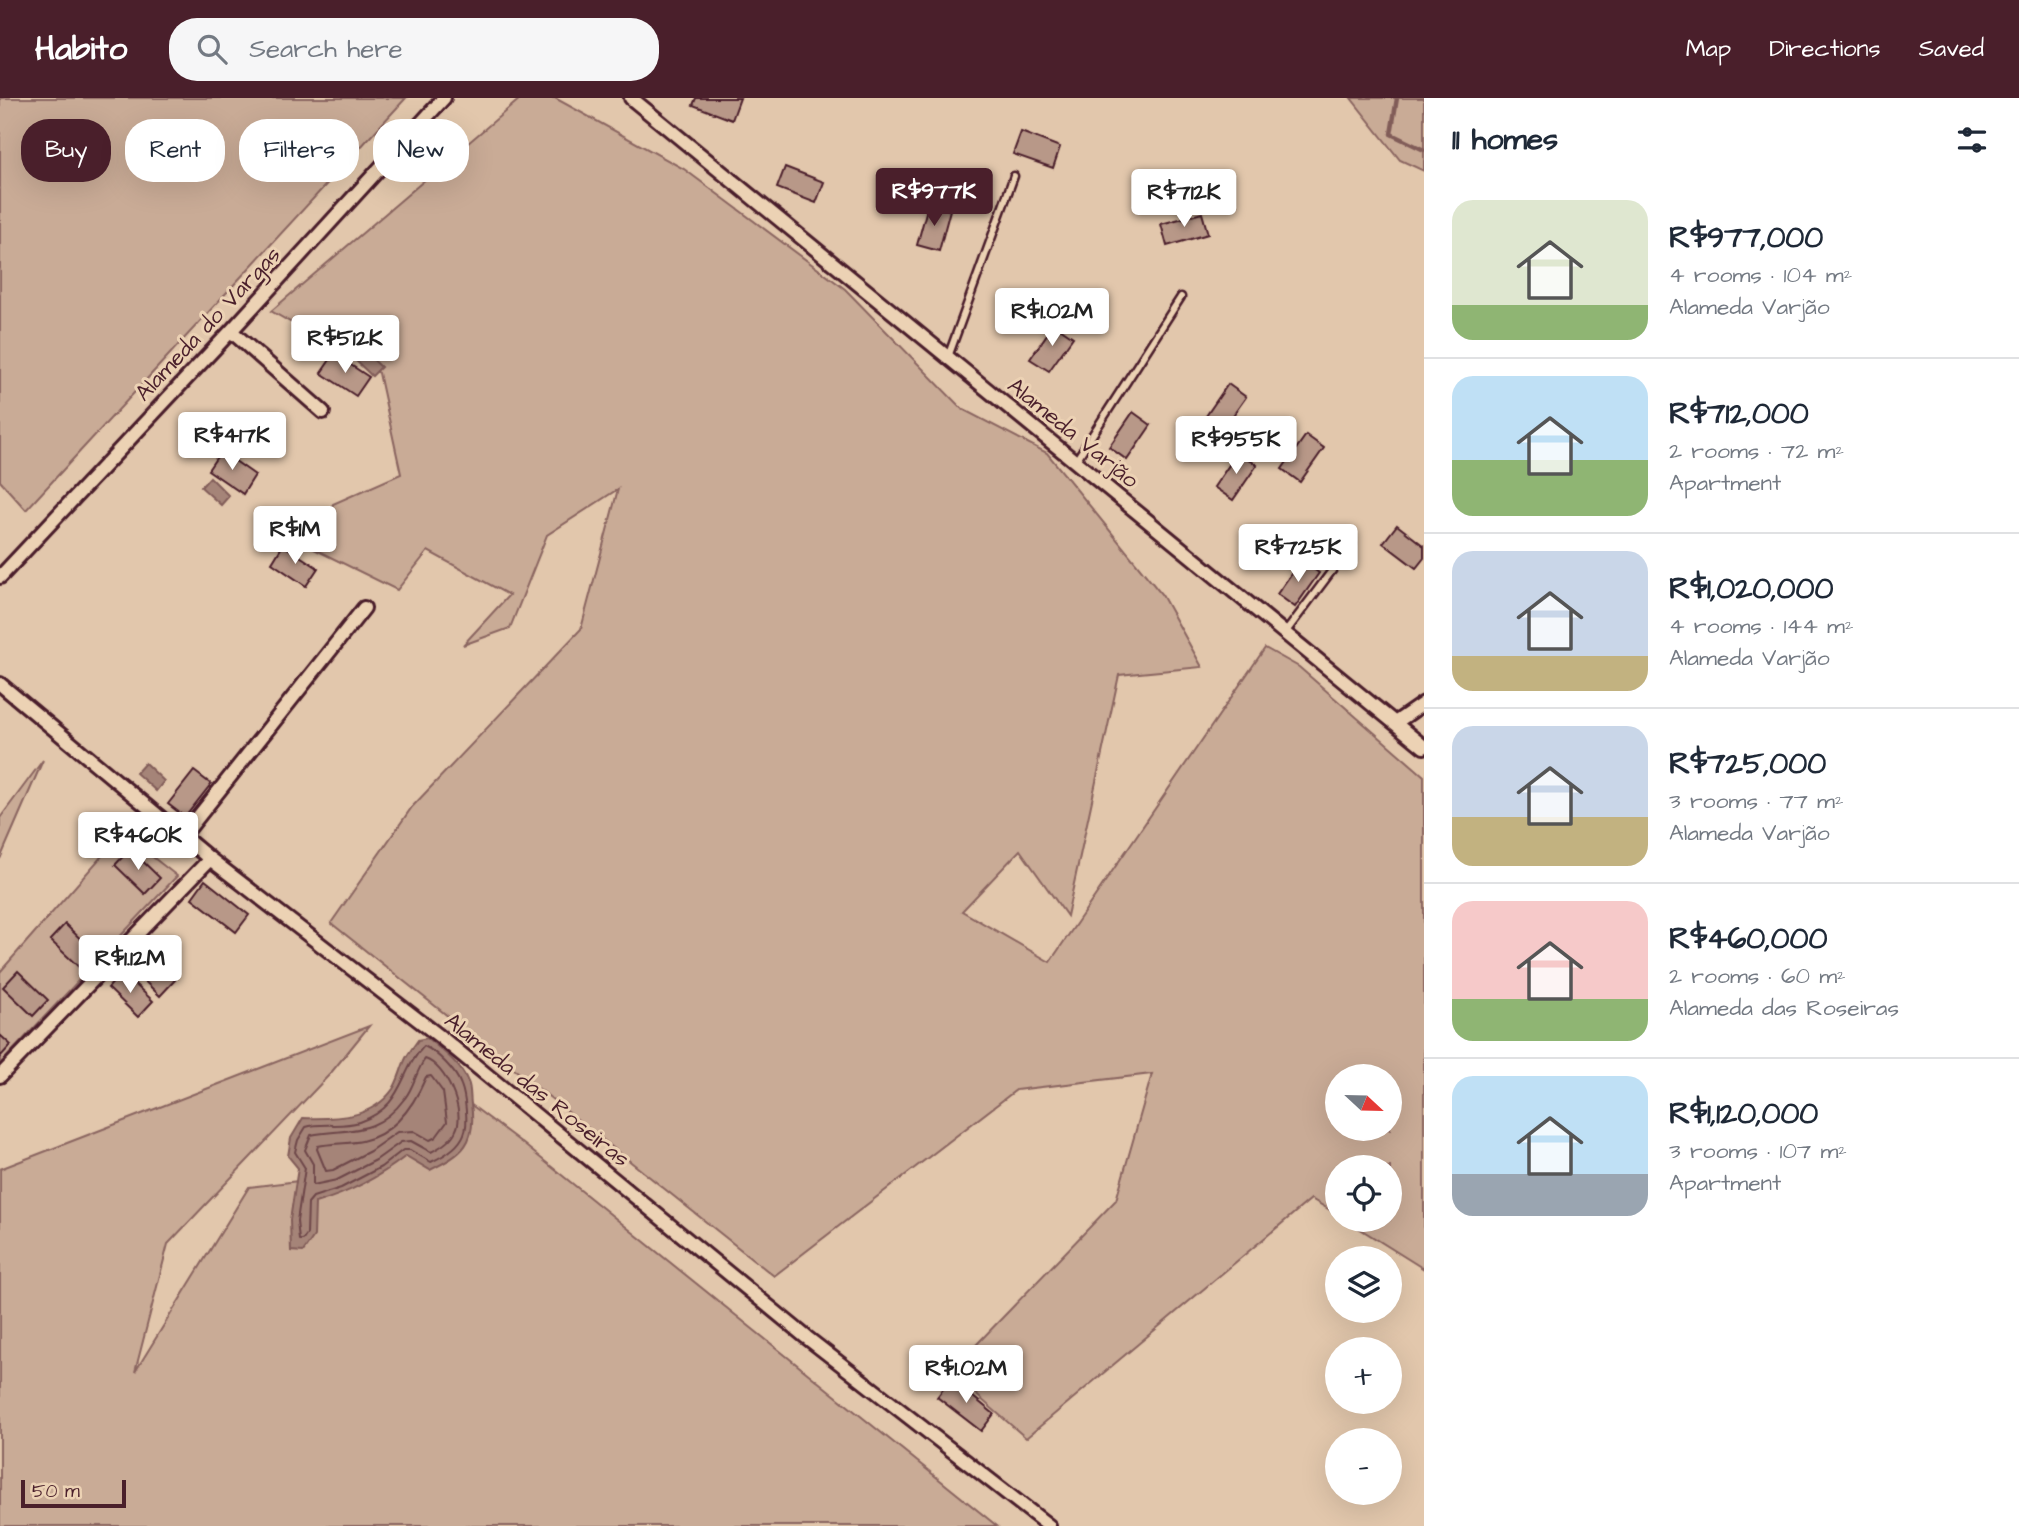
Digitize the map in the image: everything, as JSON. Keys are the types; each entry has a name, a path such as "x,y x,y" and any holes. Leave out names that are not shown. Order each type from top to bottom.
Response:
{"street":[{"name":"Alameda do Vargas","path":"0,577 231,331 444,98"},
{"name":"Alameda Varjão","path":"631,98 1424,747"},
{"path":"231,331 323,412"},
{"path":"183,836 364,608"},
{"name":"Alameda das Roseiras","path":"0,684 210,859 443,1039 806,1338 1049,1526"},
{"path":"1395,723 1424,703"},
{"path":"0,1076 210,859"}],"lane":[{"path":"948,357 1014,176"},
{"path":"1075,461 1181,297"},
{"path":"1285,633 1352,544"}],"shaded area":[{"path":"0,98 406,98 387,119 373,119 373,134 359,149 359,119 239,119 239,182 329,182 26,510 0,481"},
{"path":"521,98 555,98 684,169 845,289 962,409 1047,453 1162,595 1202,667 1119,675 1067,916 1020,850 962,911 1050,962 1265,648 1299,667 1424,776 1424,1269 1402,1255 1402,1246 1387,1246 1365,1232 1402,1232 1402,1155 1325,1155 1325,1207 1311,1199 1026,1438 950,1372 1116,1200 1152,1074 1016,1090 774,1276 331,923 412,807 581,629 618,489 547,535 510,628 463,645 509,595 428,551 397,590 314,549 333,504 401,474 379,373 271,311 422,182 469,182 469,142"},
{"path":"1351,98 1424,98 1424,171 1400,160"},
{"path":"43,760 0,859 0,818"},
{"path":"122,833 177,876 0,1064 0,972"},
{"path":"369,1026 330,1074 168,1244 135,1372 249,1187 348,1175 458,1095 522,1143 997,1526 0,1526 0,1169"}],"water":[{"path":"362,349 381,367 372,376 353,358"},
{"path":"210,477 229,496 221,505 201,487"},
{"path":"145,763 164,781 156,791 136,773"},
{"path":"427,1038 456,1063 469,1084 472,1129 465,1146 430,1170 406,1156 363,1184 315,1203 314,1236 303,1252 291,1251 290,1220 298,1168 288,1156 291,1138 303,1118 352,1115 375,1106 393,1089 406,1058 418,1040"}],"building":[{"path":"696,98 740,98 732,120 693,105"},
{"path":"1021,132 1060,147 1053,168 1013,154"},
{"path":"785,167 824,182 816,203 777,188"},
{"path":"928,205 950,210 939,251 917,245"},
{"path":"1202,213 1208,234 1167,246 1161,224"},
{"path":"1054,324 1073,337 1049,371 1030,359"},
{"path":"334,354 369,377 356,396 321,373"},
{"path":"1228,384 1246,397 1222,431 1204,419"},
{"path":"1133,412 1151,425 1127,460 1109,447"},
{"path":"1306,435 1324,448 1300,482 1282,469"},
{"path":"221,451 255,475 243,494 208,470"},
{"path":"1238,452 1257,465 1233,500 1214,487"},
{"path":"1397,525 1424,546 1424,558 1416,568 1383,543"},
{"path":"283,545 318,568 306,586 272,563"},
{"path":"1301,560 1319,573 1295,607 1277,594"},
{"path":"194,771 211,784 185,817 168,804"},
{"path":"130,849 160,878 145,894 115,865"},
{"path":"205,880 249,915 236,932 192,898"},
{"path":"65,924 95,953 80,968 50,940"},
{"path":"145,951 175,980 160,996 130,967"},
{"path":"18,971 48,1000 33,1016 3,987"},
{"path":"122,972 153,1001 138,1017 108,988"},
{"path":"0,1035 11,1045 0,1057"},
{"path":"951,1379 994,1414 981,1431 937,1397"}],"waterway":[{"path":"1397,98 1391,134 1424,150"}]}
